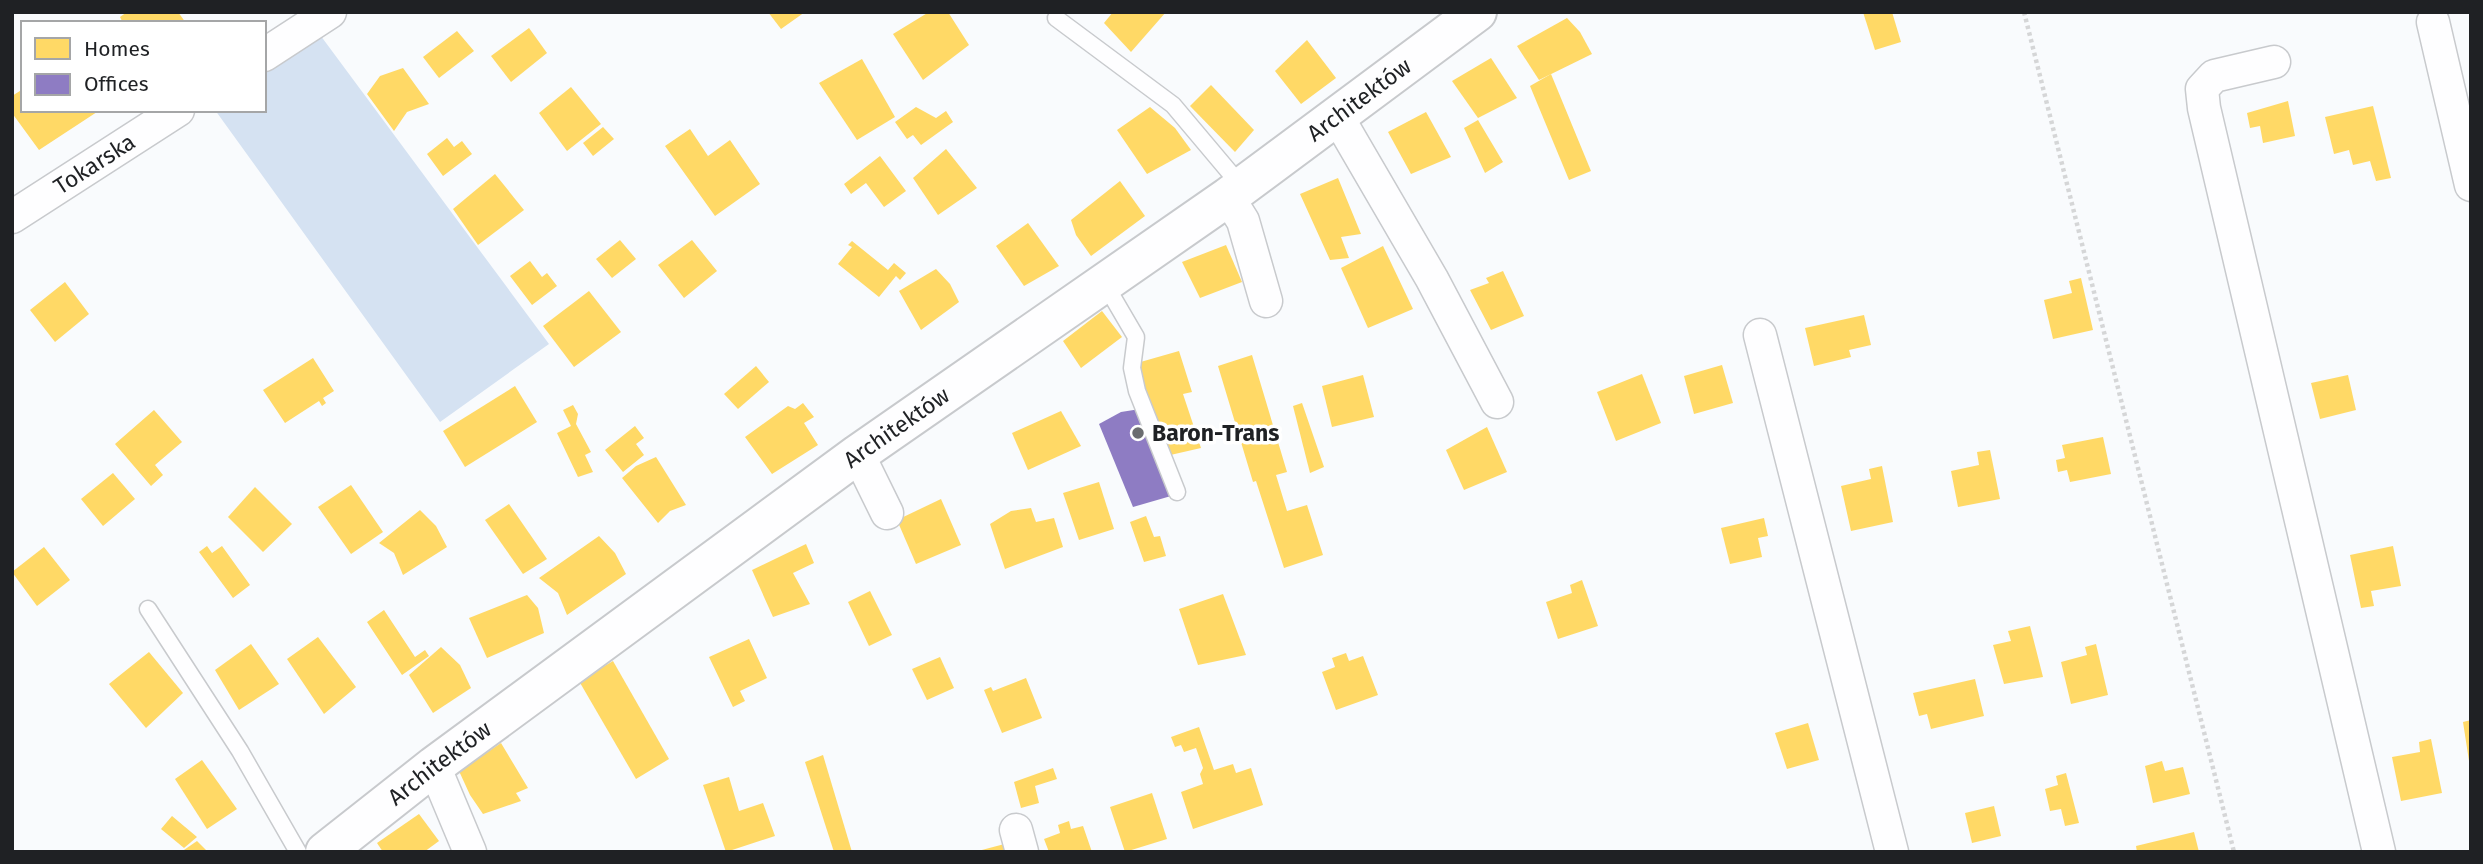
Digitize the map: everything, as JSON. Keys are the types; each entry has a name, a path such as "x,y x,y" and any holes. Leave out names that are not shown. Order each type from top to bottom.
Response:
{"street":[{"path":"266,54 330,12"},
{"name":"Architektów","path":"325,852 434,766 858,454 1235,192 1477,12"},
{"path":"2434,22 2471,185"},
{"path":"2274,62 2214,76 2202,89 2204,107 2379,852"},
{"name":"Tokarska","path":"12,217 175,112"},
{"path":"1336,116 1432,279 1497,402"},
{"path":"1235,192 1266,302"},
{"path":"1760,335 1892,852"},
{"path":"858,454 887,513"},
{"path":"434,766 470,852"}],"lane":[{"path":"1056,18 1173,105 1235,192"},
{"path":"1105,284 1136,337 1132,368 1138,391 1177,492"},
{"path":"148,609 240,751 298,852"}],"path":[{"path":"2024,12 2234,852"}],"shaded area":[{"path":"312,24 549,344 440,422 216,112 266,112 266,53"}],"building: Homes":[{"path":"127,12 178,12 185,21 122,21 120,17"},
{"path":"768,12 805,12 781,29"},
{"path":"929,12 948,12 969,45 923,80 893,34"},
{"path":"1113,12 1166,12 1131,52 1104,23"},
{"path":"1863,12 1892,12 1901,42 1875,50"},
{"path":"1567,18 1580,32 1592,54 1539,80 1517,46"},
{"path":"529,28 547,53 511,82 491,56"},
{"path":"457,31 474,51 439,78 423,57"},
{"path":"1307,40 1336,78 1301,104 1275,71"},
{"path":"1491,58 1517,98 1478,118 1452,81"},
{"path":"862,59 895,117 857,140 819,83"},
{"path":"403,68 429,104 407,112 394,131 367,94 380,76"},
{"path":"1551,74 1591,171 1569,180 1530,86"},
{"path":"1211,85 1254,130 1235,152 1190,106"},
{"path":"571,87 601,124 567,151 539,113"},
{"path":"21,90 21,112 97,112 39,150 12,113 12,96"},
{"path":"2288,101 2295,136 2263,143 2260,126 2250,128 2247,113"},
{"path":"2373,106 2391,178 2376,181 2370,161 2353,165 2349,150 2334,154 2325,117"},
{"path":"916,107 936,118 946,111 953,122 921,145 913,135 907,139 895,122"},
{"path":"1150,107 1175,128 1191,150 1147,174 1117,130"},
{"path":"1426,112 1451,157 1411,174 1388,132"},
{"path":"1478,120 1503,162 1485,173 1464,128"},
{"path":"603,127 614,139 593,156 583,143"},
{"path":"690,129 708,156 730,140 760,184 715,216 665,146"},
{"path":"447,138 454,147 462,141 472,154 443,176 427,154"},
{"path":"946,149 977,188 938,215 913,178"},
{"path":"880,156 906,191 884,207 866,183 851,194 844,184"},
{"path":"495,174 524,210 478,245 453,209"},
{"path":"1338,178 1361,234 1341,237 1349,258 1330,260 1300,194"},
{"path":"1120,181 1145,216 1091,256 1076,235 1071,220"},
{"path":"1028,223 1059,266 1024,286 996,246"},
{"path":"620,240 636,259 612,278 596,259"},
{"path":"692,240 717,271 684,298 658,265"},
{"path":"852,241 888,270 894,263 906,273 900,280 896,276 879,297 838,264 852,247 848,245"},
{"path":"1226,245 1242,282 1200,298 1182,262"},
{"path":"1383,246 1413,309 1368,328 1341,268"},
{"path":"530,261 542,277 547,273 557,286 532,305 510,276"},
{"path":"936,269 950,284 959,302 921,330 899,291"},
{"path":"1503,271 1524,316 1491,330 1470,290 1489,283 1486,278"},
{"path":"2081,278 2093,330 2053,339 2044,300 2072,293 2069,281"},
{"path":"65,282 89,314 55,342 30,310"},
{"path":"589,291 621,332 574,367 543,326"},
{"path":"1102,311 1122,337 1081,368 1063,341"},
{"path":"1864,315 1871,345 1849,350 1851,357 1814,366 1805,328"},
{"path":"1179,351 1192,392 1183,394 1201,448 1166,456 1137,363"},
{"path":"1252,355 1287,472 1276,475 1287,511 1307,505 1323,555 1284,568 1256,481 1253,482 1218,366"},
{"path":"313,358 334,391 323,398 326,403 322,406 319,401 285,423 263,390"},
{"path":"1722,365 1733,403 1694,414 1684,376"},
{"path":"756,366 769,382 738,409 724,394"},
{"path":"1642,374 1661,423 1616,441 1597,392"},
{"path":"1363,375 1374,417 1332,427 1322,386"},
{"path":"2348,375 2356,410 2320,419 2311,383"},
{"path":"515,386 537,422 465,467 443,431"},
{"path":"803,403 814,417 804,423 818,445 772,474 745,437 788,406 795,409"},
{"path":"1302,403 1324,467 1310,473 1293,406"},
{"path":"573,405 578,414 576,424 591,452 585,455 593,472 578,477 557,433 571,426 563,410"},
{"path":"154,410 182,442 155,465 163,475 151,486 115,444"},
{"path":"1061,411 1081,446 1028,470 1012,433"},
{"path":"635,426 644,438 636,444 644,455 623,472 605,450"},
{"path":"1487,427 1507,472 1464,490 1446,450"},
{"path":"2103,437 2111,474 2070,482 2067,470 2058,472 2056,460 2065,458 2062,445"},
{"path":"1990,450 2000,499 1958,507 1951,471 1979,465 1977,452"},
{"path":"656,457 686,505 670,511 658,523 622,478 636,466"},
{"path":"1882,466 1893,522 1851,531 1841,486 1871,479 1869,469"},
{"path":"113,473 135,499 103,526 81,499"},
{"path":"1099,482 1114,529 1079,540 1063,493"},
{"path":"351,485 383,532 351,554 318,507"},
{"path":"255,487 292,524 263,552 228,517"},
{"path":"941,499 961,545 916,564 897,520"},
{"path":"509,504 547,559 523,574 485,520"},
{"path":"1031,508 1036,522 1054,518 1063,547 1005,569 990,524 1011,511"},
{"path":"420,510 436,526 447,547 403,575 394,553 379,543"},
{"path":"1146,516 1154,537 1160,536 1166,556 1144,562 1130,522"},
{"path":"1764,518 1768,536 1758,538 1762,557 1730,564 1721,528"},
{"path":"599,536 615,553 626,574 567,615 558,593 539,578"},
{"path":"806,544 814,563 793,573 810,604 773,617 752,570"},
{"path":"207,546 212,553 222,546 250,585 233,598 199,552"},
{"path":"2393,546 2401,586 2371,591 2374,606 2361,608 2350,555"},
{"path":"44,547 70,580 37,606 12,572"},
{"path":"1582,580 1598,626 1558,639 1546,602 1572,593 1570,585"},
{"path":"870,591 892,635 869,646 848,602"},
{"path":"1223,594 1246,655 1198,665 1179,609"},
{"path":"527,595 538,608 544,633 487,658 469,618"},
{"path":"384,610 415,657 425,650 429,656 402,675 367,622"},
{"path":"2030,626 2043,677 2004,684 1993,645 2011,641 2008,631"},
{"path":"318,637 356,687 324,714 287,659"},
{"path":"749,639 767,678 740,691 745,701 733,707 709,657"},
{"path":"251,644 279,684 239,710 215,670"},
{"path":"2096,644 2108,695 2071,704 2061,662 2087,655 2085,647"},
{"path":"441,647 460,665 471,688 433,713 409,675"},
{"path":"149,652 183,693 146,728 109,684"},
{"path":"1346,653 1349,661 1363,656 1378,695 1336,710 1322,672 1335,667 1332,658"},
{"path":"940,657 954,688 927,700 912,669"},
{"path":"613,661 669,759 636,779 579,681"},
{"path":"1026,678 1042,718 1002,733 984,690 991,687 993,691"},
{"path":"1975,679 1984,716 1931,729 1927,714 1919,716 1913,693"},
{"path":"2471,720 2471,761 2469,761 2463,722"},
{"path":"1808,723 1819,760 1787,769 1775,733"},
{"path":"1199,727 1214,770 1233,764 1236,773 1251,768 1263,805 1193,829 1181,792 1203,784 1200,774 1203,768 1196,748 1184,752 1181,745 1175,747 1171,737"},
{"path":"2431,739 2442,793 2401,801 2392,757 2420,752 2419,742"},
{"path":"501,743 528,788 516,793 521,801 483,814 459,771"},
{"path":"823,755 852,852 834,852 805,762"},
{"path":"202,760 237,809 207,829 175,779"},
{"path":"2162,761 2165,771 2183,767 2190,794 2153,803 2145,766"},
{"path":"1053,768 1057,779 1035,786 1039,803 1021,808 1014,782"},
{"path":"2066,773 2079,823 2065,826 2061,809 2050,811 2045,789 2058,785 2056,776"},
{"path":"729,777 739,811 763,803 775,836 726,852 703,785"},
{"path":"1152,793 1167,839 1125,852 1110,807"},
{"path":"1994,806 2001,836 1972,843 1965,813"},
{"path":"419,814 439,841 424,852 383,852 377,843"},
{"path":"172,816 197,837 184,848 161,829"},
{"path":"1069,821 1071,829 1083,826 1092,852 1049,852 1044,839 1060,833 1058,825"},
{"path":"2194,832 2199,852 2137,852 2136,846"},
{"path":"197,841 208,852 181,852"},
{"path":"1012,842 1015,852 978,852 978,851"}],"building: Offices":[{"path":"1140,409 1171,496 1133,507 1099,424 1121,412"}],"place":[{"name":"Baron-Trans","path":"1138,433"}]}
